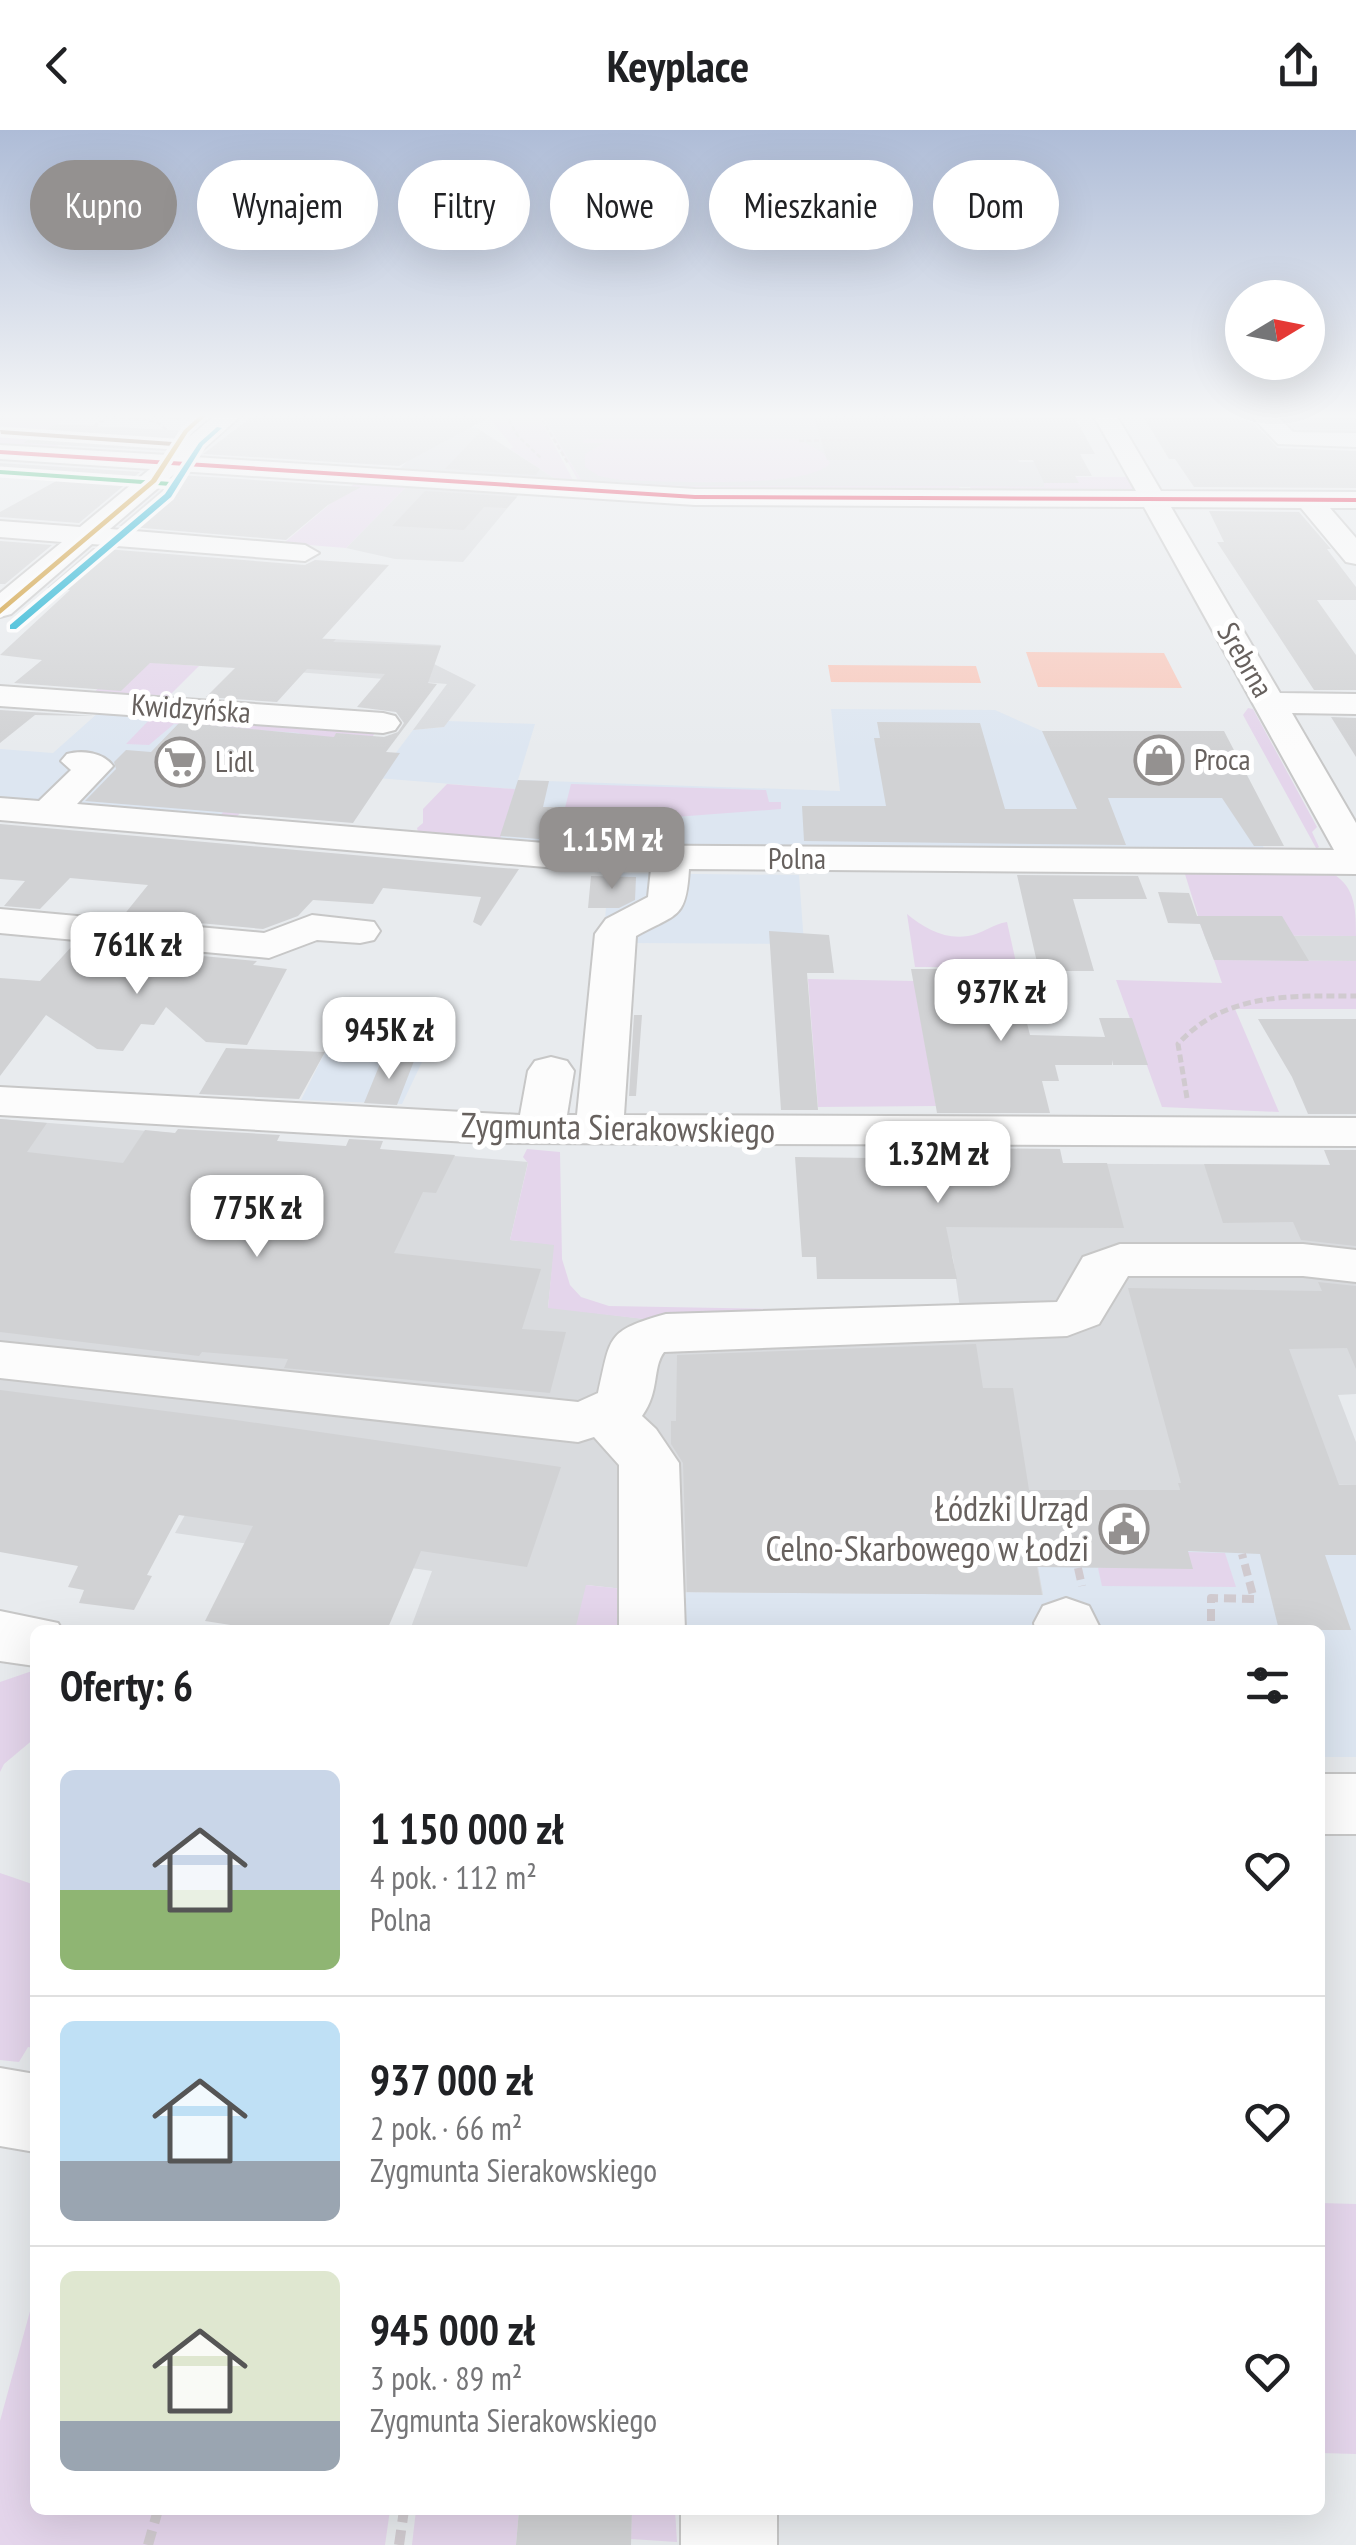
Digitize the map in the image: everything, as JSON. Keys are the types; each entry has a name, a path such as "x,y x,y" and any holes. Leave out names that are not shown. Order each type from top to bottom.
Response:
{"street":[{"path":"0,608 98,526"},
{"name":"Srebrna","path":"1169,526 1356,859"},
{"path":"1331,526 1356,556"},
{"path":"0,530 305,553"},
{"name":"Kwidzyńska","path":"0,696 382,722"},
{"path":"1270,703 1356,704"},
{"path":"48,813 95,766 78,761"},
{"name":"Polna","path":"0,809 568,857 1356,859"},
{"path":"599,1130 616,934 620,928 667,903 671,858"},
{"path":"0,922 269,946 312,927 360,931"},
{"path":"540,1130 551,1071"},
{"name":"Zygmunta Sierakowskiego","path":"0,1100 540,1130 1356,1132"},
{"path":"0,1360 578,1422 607,1417 624,1402 634,1352 642,1341 666,1332 1067,1319 1080,1312 1102,1268 1120,1260 1304,1260 1356,1266"},
{"path":"607,1417 636,1443 649,1463 652,1625"},
{"path":"0,1636 30,1640"},
{"path":"1325,1804 1356,1804"},
{"path":"0,2107 30,2112"},
{"path":"729,2515 729,2545"}],"path":[{"path":"1190,1110 1178,1044 1188,1029 1223,1007 1243,1002 1356,996"},
{"path":"1211,1622 1211,1598 1254,1599 1242,1554"},
{"path":"148,2545 157,2515"},
{"path":"400,2545 403,2515"}],"shaded area":[{"path":"304,526 368,526 346,548 284,543"},
{"path":"368,526 493,526 463,562 395,559 346,548"},
{"path":"314,638 441,645 434,664 476,685 444,727 413,730 447,684 284,671"},
{"path":"1026,652 1164,653 1182,688 1038,687"},
{"path":"128,661 199,666 164,701 91,695"},
{"path":"828,665 976,666 981,683 831,682"},
{"path":"1248,708 1253,709 1317,827 1312,832 1319,847 1311,852 1174,852 1172,847 1316,848 1243,715"},
{"path":"831,709 995,710 1042,731 1205,731 1264,848 499,840 514,789 377,778 413,730 444,727 448,721 535,724 518,780 840,791"},
{"path":"98,713 305,728 230,820 0,800 0,749 53,753"},
{"path":"152,717 375,733 350,768 276,772 233,821 219,817 258,770 300,733 174,724 149,745 126,744"},
{"path":"447,784 515,789 500,840 592,844 592,848 419,836 417,828 423,823 423,809"},
{"path":"571,784 766,790 769,802 781,802 781,809 662,818 585,813 586,808 565,808"},
{"path":"1184,871 1333,874 1350,893 1356,936 1204,935"},
{"path":"609,873 799,875 804,944 629,943 602,954"},
{"path":"907,914 928,928 959,937 1007,922 1017,967 915,967"},
{"path":"1204,935 1356,936 1356,961 1214,960"},
{"path":"1214,960 1356,961 1356,1009 1235,1009 1279,1112 1162,1107 1116,980 1222,983"},
{"path":"808,979 914,981 936,1106 818,1107"},
{"path":"325,1052 422,1062 402,1104 301,1100"},
{"path":"0,1119 528,1162 510,1240 555,1244 548,1307 661,1321 960,1308 953,1258 913,1163 1356,1165 1356,1394 1338,1395 1356,1442 1356,1485 1179,1483 1180,1490 1033,1538 1043,1595 651,1592 587,1585 583,1625 412,1625 432,1571 175,1533 219,1454 0,1424"},
{"path":"527,1149 560,1152 562,1259 570,1285 581,1297 609,1306 773,1309 783,1313 661,1321 548,1308 554,1245 510,1240 528,1163 523,1157"},
{"path":"1178,1483 1356,1485 1356,1757 1325,1757 1325,1625 674,1625 675,1592 1042,1594 1032,1537 1179,1489"},
{"path":"1188,1552 1225,1553 1236,1587 1102,1586 1098,1568"},
{"path":"586,1585 633,1590 625,1625 576,1625"},
{"path":"30,1672 30,1742 0,1772 0,1682"},
{"path":"0,1873 30,1883 30,2047 19,2062 0,2060"},
{"path":"1325,2203 1356,2204 1356,2454 1325,2453"},
{"path":"30,2311 30,2515 389,2515 385,2545 0,2545 0,2421"},
{"path":"415,2515 519,2515 516,2545 412,2545"},
{"path":"632,2515 675,2515 677,2542 631,2539"}],"building":[{"path":"119,526 303,526 286,540"},
{"path":"392,526 468,526 464,530"},
{"path":"1216,526 1311,526 1356,587 1356,600 1317,600 1356,655 1356,690 1314,690 1217,542 1224,542"},
{"path":"0,541 52,545 0,584"},
{"path":"93,548 305,565 315,560 389,565 322,639 441,646 428,683 437,684 386,752 400,753 353,823 85,801 116,769 114,762 126,750 151,752 180,722 334,737 336,733 384,737 398,732 404,723 396,712 357,707 385,674 307,669 277,702 206,697 235,668 150,663 121,691 14,683 42,660 0,655 70,590 47,588"},
{"path":"0,710 94,716 35,715 0,743"},
{"path":"1331,717 1356,718 1356,757"},
{"path":"877,722 980,723 1005,809 1077,809 1042,731 1224,731 1284,846 1254,846 1222,798 1108,798 1126,845 804,841 802,806 886,806 874,738 880,738"},
{"path":"518,780 549,781 543,807 560,807 539,839 500,836"},
{"path":"0,824 519,869 481,926 473,922 481,897 383,888 373,904 313,900 298,916 263,929 123,916 148,885 70,878 40,909 4,906 25,881 0,879"},
{"path":"1017,875 1138,876 1147,899 1073,899 1094,971 1039,971"},
{"path":"591,876 636,877 635,900 619,908 588,908"},
{"path":"1158,892 1189,893 1197,916 1282,916 1309,961 1214,960 1200,924 1168,923"},
{"path":"769,931 829,935 834,973 807,973 818,1110 781,1110"},
{"path":"74,944 257,961 253,965 287,969 247,1045 206,1042 166,1007 154,1025 141,1024 123,1051 97,1049 46,1015 0,1076 0,978 40,981"},
{"path":"911,969 1013,969 1030,1035 1105,1037 1099,1018 1132,1018 1148,1065 1113,1065 1112,1060 1112,1065 1055,1065 1059,1081 1042,1081 1050,1113 937,1113"},
{"path":"634,1015 642,1015 636,1096 629,1096"},
{"path":"1258,1019 1356,1019 1356,1114 1308,1114 1292,1077"},
{"path":"226,1048 325,1052 299,1099 199,1094"},
{"path":"382,1059 414,1061 397,1105 364,1103"},
{"path":"0,1119 47,1123 27,1152 123,1163 145,1130 175,1133 178,1129 280,1135 277,1141 346,1146 349,1139 383,1141 380,1149 455,1155 436,1193 423,1192 394,1253 541,1269 522,1329 566,1332 550,1393 284,1368 288,1359 202,1352 199,1356 0,1332"},
{"path":"943,1148 1060,1149 1063,1163 1107,1163 1124,1228 946,1227 957,1279 817,1279 816,1257 802,1257 795,1157 945,1159"},
{"path":"1324,1150 1356,1150 1356,1246 1301,1240 1293,1222 1223,1223 1204,1164 1330,1165"},
{"path":"1318,1282 1356,1286 1356,1369 1347,1348 1289,1349 1339,1485 1356,1485 1356,1555 1325,1555 1351,1630 1325,1630 1325,1625 1278,1625 1260,1554 1188,1551 1193,1569 1037,1567 1042,1595 687,1592 683,1463 671,1444 671,1421 676,1421 677,1355 976,1344 983,1388 1013,1388 1029,1490 1180,1490 1128,1288 1322,1291"},
{"path":"0,1390 561,1467 527,1567 421,1551 389,1625 231,1625 205,1621 253,1526 179,1515 147,1575 152,1576 134,1610 79,1603 84,1590 68,1587 78,1566 0,1552"},
{"path":"519,2515 632,2515 631,2545 516,2545"}],"tram line":[{"name":"2","path":"0,612 101,526"}],"transit line":[{"path":"13,627 132,526"}],"place":[{"name":"Proca","path":"1159,760"},
{"name":"Lidl","path":"180,762"},
{"name":"Łódzki Urząd Celno-Skarbowego w Łodzi","path":"1124,1529"}]}
